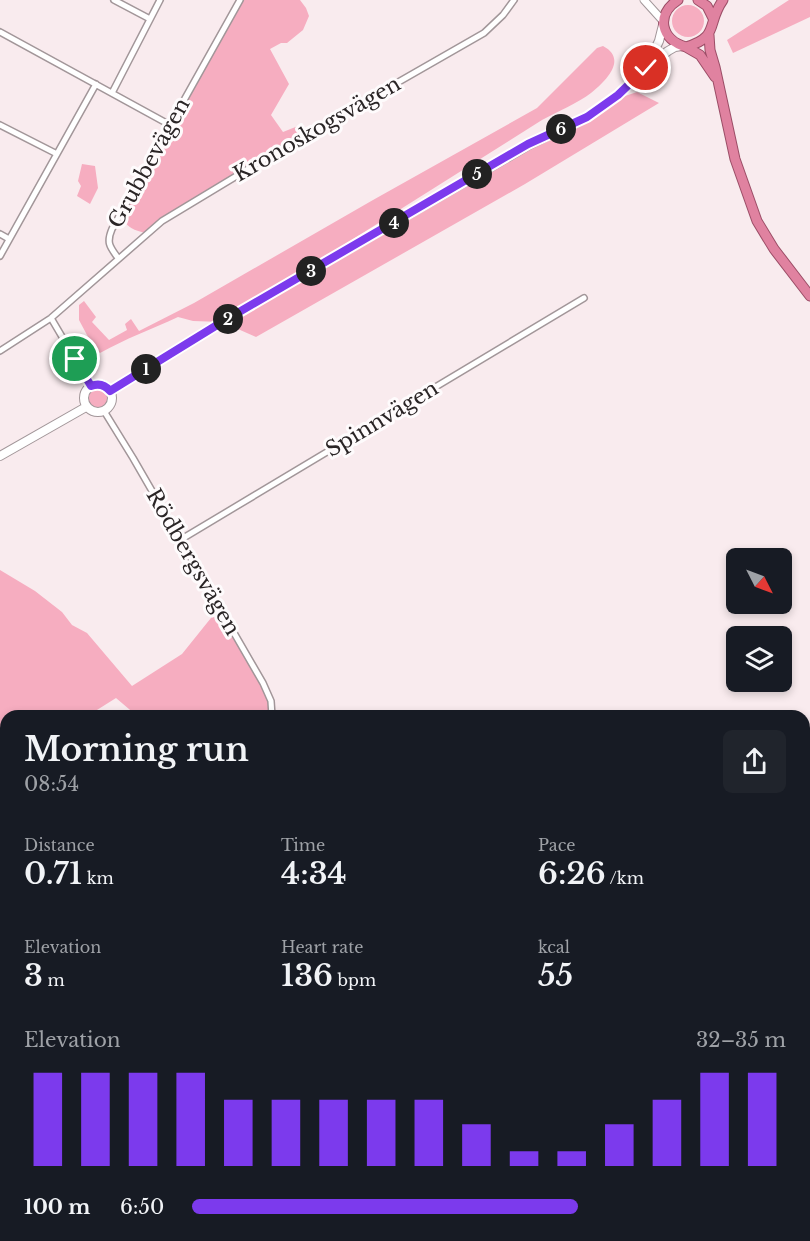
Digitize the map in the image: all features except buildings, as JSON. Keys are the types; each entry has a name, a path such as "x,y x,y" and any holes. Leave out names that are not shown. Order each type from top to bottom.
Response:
{"highway":[{"path":"676,0 669,6 663,23 670,37 675,43 700,55 717,80"},
{"path":"698,0 707,6 713,18"},
{"path":"723,0 713,18 709,34 710,50 735,159 758,221 774,249 810,296"},
{"path":"684,47 703,41 709,34"}],"main road":[{"path":"646,68 659,41 663,23"},
{"path":"110,391 222,322 528,144 587,117 624,91 646,68 668,51 675,47 684,47"},
{"path":"99,384 110,391 112,402 104,411 96,413 86,407 84,396 91,386 99,384"},
{"path":"0,456 86,407"}],"street":[{"path":"114,0 150,19"},
{"path":"111,93 160,0"},
{"name":"Grubbevägen","path":"1,348 51,318 118,258 110,248 110,235 240,0"},
{"name":"Kronoskogsvägen","path":"118,258 177,211 484,33 503,15 514,0"},
{"path":"644,0 663,23"},
{"path":"0,32 170,124"},
{"path":"0,255 96,84"},
{"path":"0,125 57,154"},
{"path":"0,234 9,239"},
{"name":"Spinnvägen","path":"180,540 584,298"},
{"path":"51,318 91,386"},
{"name":"Rödbergsvägen","path":"104,411 263,683 271,701 272,710"}],"shaded area":[{"path":"241,0 300,0 306,8 309,16 303,30 287,43 281,43 270,49 289,84 271,115 283,132 303,124 308,134 147,233 135,230 128,226 120,216"},
{"path":"789,0 810,0 810,17 733,53 727,40"},
{"path":"688,5 699,10 704,21 699,32 688,37 677,32 672,21 677,10"},
{"path":"603,46 614,57 614,63 608,76 591,93 542,120 242,309 529,145 622,97 637,92 659,103 525,184 256,337 222,322 193,321 178,317 100,353 95,350 79,320 79,305 84,301 96,317 92,322 109,340 127,330 125,324 131,319 139,331 194,303 537,108 597,48"},
{"path":"82,164 95,166 98,188 90,204 77,196 81,186 78,181"},
{"path":"94,387 102,387 109,394 109,402 102,409 94,409 87,402 87,394"},
{"path":"0,570 35,591 62,612 72,625 87,633 132,686 182,654 219,608 271,701 272,710 130,710 116,698 97,710 0,710"}],"route":[{"path":"75,359 91,386 99,384 110,391 222,322 528,144 587,117 629,86 646,68"}]}
